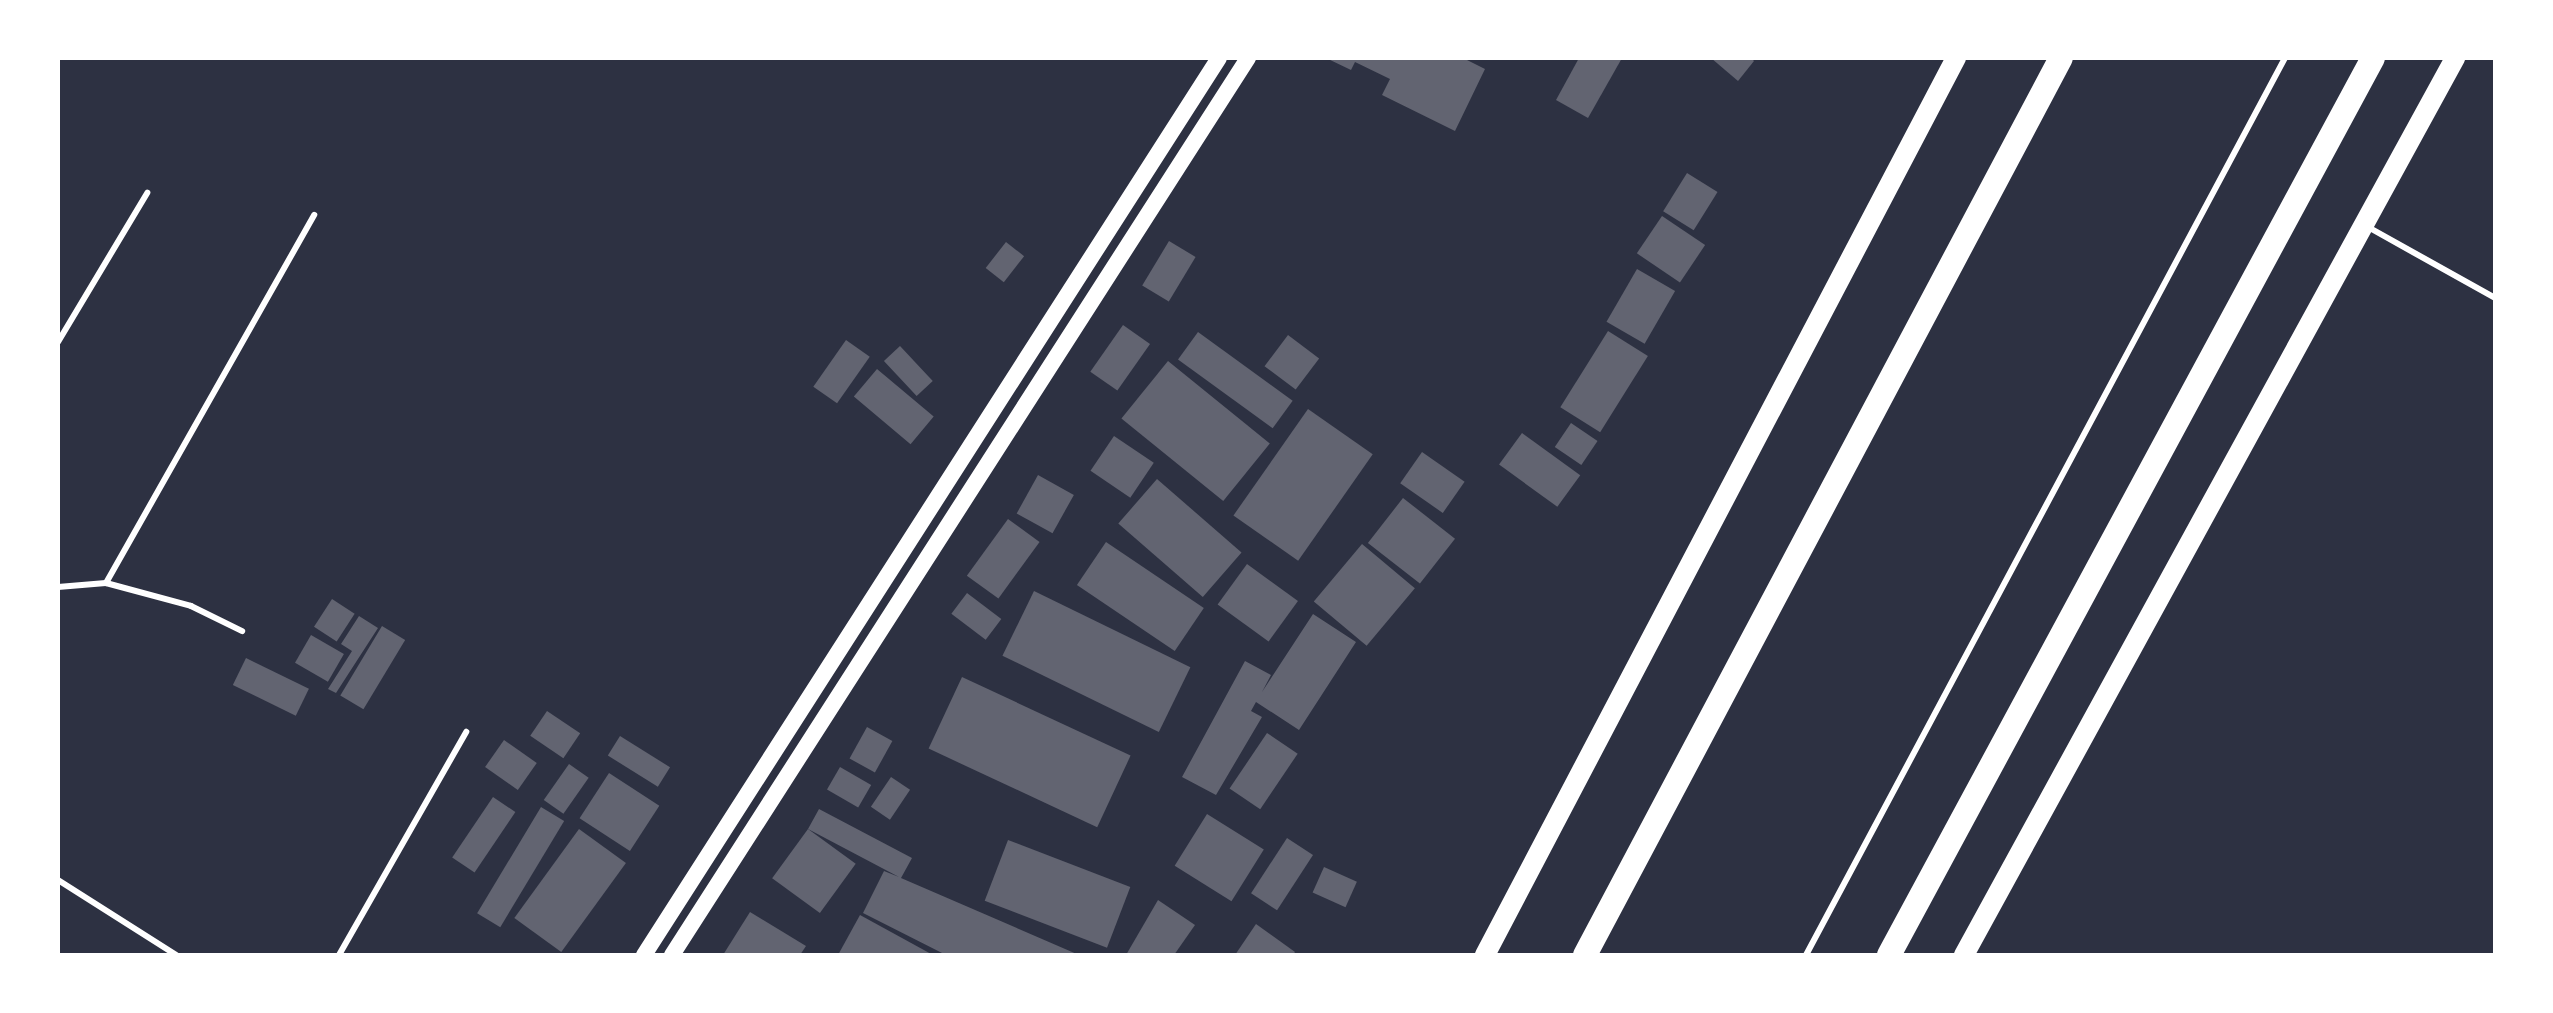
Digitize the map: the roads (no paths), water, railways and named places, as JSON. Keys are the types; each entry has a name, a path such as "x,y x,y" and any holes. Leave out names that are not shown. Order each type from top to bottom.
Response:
{"highway":[{"path":"1585,955 2061,58"},
{"path":"1889,955 2375,58"}],"main road":[{"path":"644,955 1219,58"},
{"path":"672,955 1248,58"},
{"path":"1485,955 1956,58"},
{"path":"1964,955 2455,58"}],"lane":[{"path":"1763,642 2068,58"},
{"path":"1806,955 2285,58"},
{"path":"58,342 147,193"},
{"path":"106,583 314,215"},
{"path":"2362,223 2495,298"},
{"path":"58,587 106,583 191,606 242,631"},
{"path":"339,955 466,732"},
{"path":"1597,955 1697,767"},
{"path":"58,880 176,955"}]}
